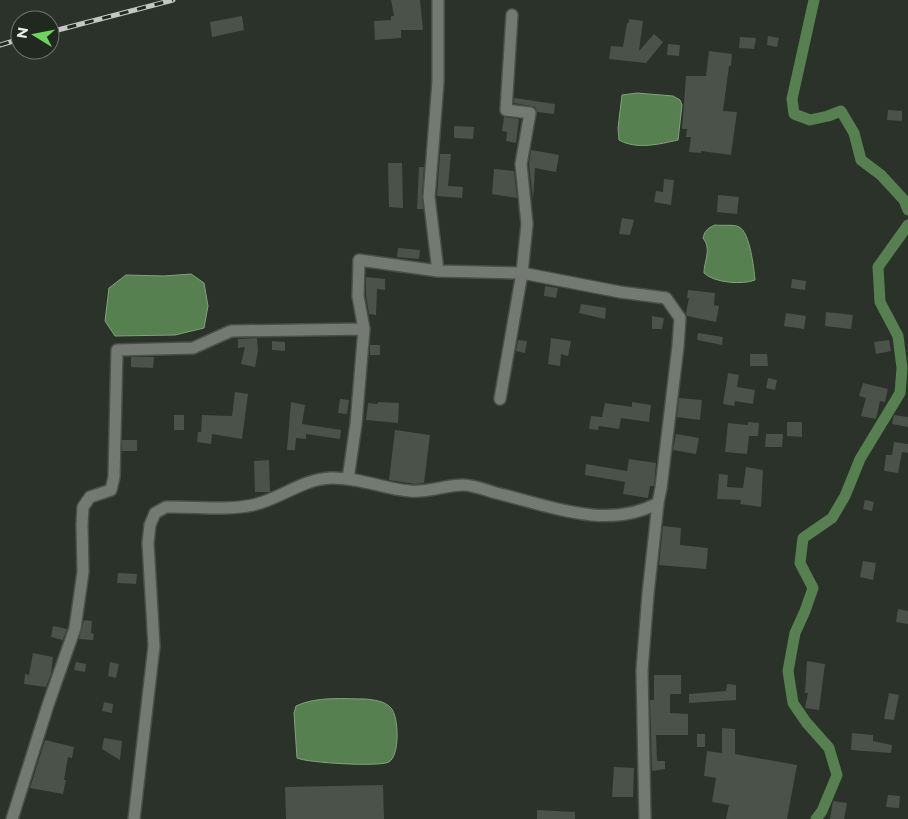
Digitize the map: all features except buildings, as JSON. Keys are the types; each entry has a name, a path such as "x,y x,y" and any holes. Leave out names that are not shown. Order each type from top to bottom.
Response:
{"street":[{"path":"438,0 438,82 429,197 438,271"},
{"path":"500,399 522,273 527,224 521,164 530,113 506,110 512,15"},
{"path":"348,479 356,424 364,329 358,296 359,260 438,271 522,273 620,292 666,298 680,318 674,384 651,566 642,670 645,819"},
{"path":"12,819 48,705 75,628 83,572 83,507 90,496 111,490 114,477 117,350 194,348 231,331 364,329"},
{"path":"134,819 154,646 148,544 150,525 155,513 166,507 251,505 269,501 306,482 332,478 348,479 408,491 425,492 463,485 550,508 594,514 620,516 646,510 658,504"}],"shaded area":[{"path":"637,93 673,96 680,100 682,105 678,140 656,144 633,145 619,140 618,128 622,95"},
{"path":"715,225 734,226 743,230 751,251 755,280 750,282 721,281 704,273 707,247 703,238 707,230"},
{"path":"191,274 204,283 208,306 204,328 175,335 115,336 105,321 109,288 126,275 164,276"},
{"path":"322,699 366,699 386,704 394,713 397,727 397,744 393,758 389,762 344,764 297,758 294,713 296,706"}],"waterway":[{"path":"814,0 792,99 794,114 810,120 841,111 854,133 861,160 881,175 904,200 908,210"},
{"path":"816,819 822,811 837,775 829,748 806,722 793,703 788,671 795,633 813,588 800,563 803,538 832,518 845,496 860,459 900,393 902,368 898,336 880,302 878,267 908,225"}],"railway":[{"path":"60,29 173,0"},
{"path":"0,45 10,42"}]}
